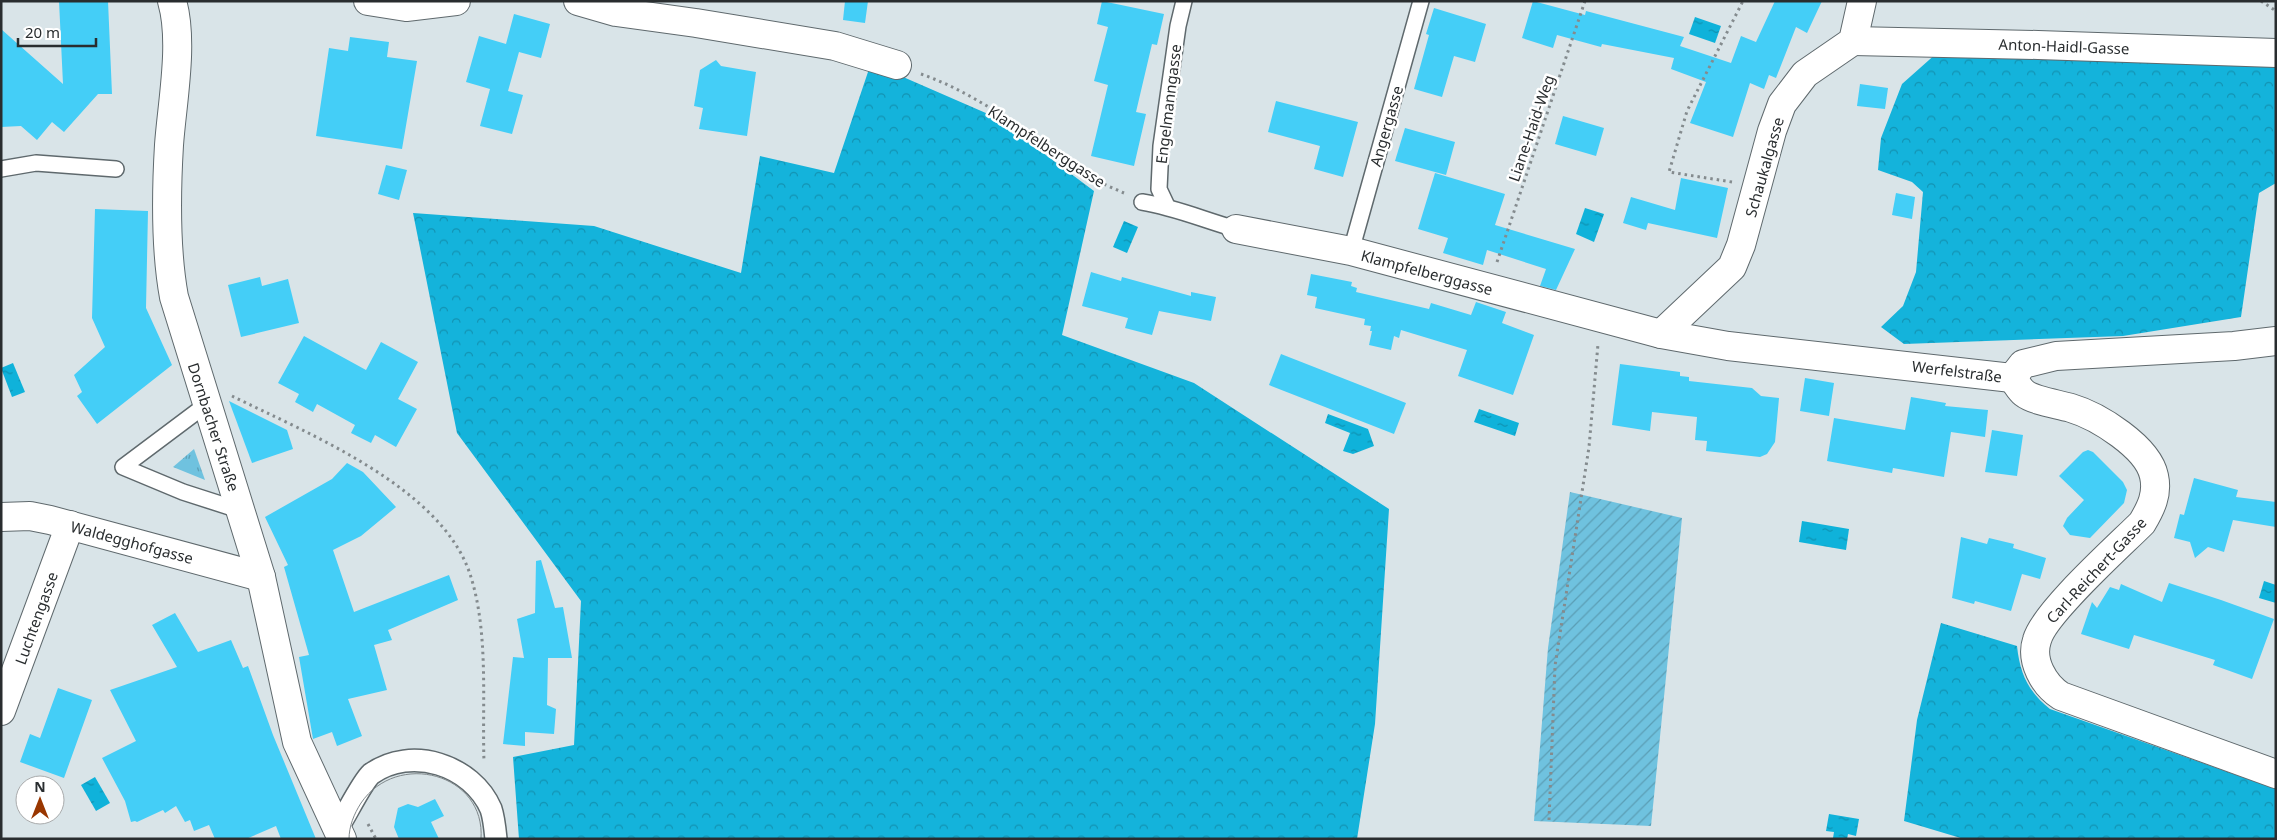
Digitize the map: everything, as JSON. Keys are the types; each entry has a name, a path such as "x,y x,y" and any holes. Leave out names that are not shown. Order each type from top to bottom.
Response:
{"street":[{"name":"Dornbacher Straße","path":"172,1 177,43 168,170 170,271 174,297 261,577 297,742 340,834"},
{"path":"368,1 406,7 456,1"},
{"path":"578,1 616,12 836,46 897,65"},
{"path":"1853,41 1862,1"},
{"name":"Schaukalgasse","path":"1661,334 1732,267 1741,246 1772,132 1782,104 1805,74 1853,41"},
{"name":"Anton-Haidl-Gasse","path":"1853,41 2038,44 2276,53"},
{"name":"Klampfelberggasse","path":"1236,229 1351,252 1661,334"},
{"name":"Werfelstraße","path":"1661,334 1728,346 2012,378 2023,364 2056,356 2234,346 2276,341"},
{"name":"Carl-Reichert-Gasse","path":"2012,378 2024,394 2073,408 2110,426 2146,459 2154,476 2155,493 2152,507 2142,523 2054,613 2037,638 2035,647 2043,678 2051,690 2061,696 2276,774"},
{"name":"Waldegghofgasse","path":"1,517 30,516 70,525 261,577"},
{"name":"Luchtengasse","path":"1,710 70,525"},
{"path":"340,834 370,775 394,764 422,760 437,762 453,769 481,792 491,809 496,839"}],"lane":[{"name":"Engelmanngasse","path":"1167,206 1159,189 1161,146 1178,26 1184,1"},
{"name":"Angergasse","path":"1351,252 1421,1"},
{"path":"1,169 36,163 116,169"},
{"name":"Klampfelberggasse","path":"1142,202 1167,206 1191,216 1236,229"},
{"path":"203,392 123,467 184,492 242,511"}],"path":[{"name":"Liane-Haid-Weg","path":"1497,261 1585,1"},
{"path":"1743,1 1687,110 1670,172 1757,187"},
{"path":"2261,1 2276,11"},
{"name":"Klampfelberggasse","path":"897,65 936,79 1031,134 1064,161 1102,183 1142,202"},
{"path":"1549,820 1555,666 1589,447 1600,318"},
{"path":"203,392 368,466 432,514 448,532 461,553 470,574 484,654 484,769 474,785"}],"green space":[{"path":"1938,52 2276,62 2276,183 2259,193 2241,317 2123,336 1904,344 1881,327 1903,306 1916,272 1923,192 1912,182 1878,170 1881,138 1902,84"},
{"path":"871,63 995,117 1094,191 1062,335 1194,383 1389,509 1375,724 1357,839 519,839 513,757 574,745 581,601 457,433 413,213 594,226 741,273 760,156 834,173"},
{"path":"194,449 205,480 173,467"},
{"path":"1570,492 1682,518 1651,826 1534,821 1548,648"},
{"path":"1941,623 2017,646 2020,665 2026,681 2036,696 2050,709 2276,789 2276,839 1964,839 1904,821 1917,720"}],"water":[{"path":"1695,17 1721,26 1715,43 1689,34"},
{"path":"1585,208 1604,214 1594,242 1576,234"},
{"path":"1124,221 1138,227 1127,253 1113,247"},
{"path":"13,363 25,392 12,397 1,368"},
{"path":"1479,409 1519,423 1515,436 1474,422"},
{"path":"1328,414 1368,429 1374,446 1353,454 1343,451 1350,433 1325,423"},
{"path":"1802,521 1849,529 1846,550 1799,542"},
{"path":"2264,581 2276,585 2276,603 2259,598"},
{"path":"95,777 110,803 96,811 81,785"},
{"path":"1829,814 1859,819 1856,836 1848,834 1847,839 1833,838 1834,832 1826,831"}],"building":[{"path":"59,1 108,1 112,94 98,94 64,132 52,122 37,140 21,126 1,127 1,29 63,84"},
{"path":"845,1 868,1 865,23 843,20"},
{"path":"1102,1 1164,14 1157,45 1152,44 1136,112 1146,114 1134,166 1091,156 1108,85 1094,81 1108,27 1097,24"},
{"path":"1533,1 1585,15 1586,11 1684,37 1680,46 1731,63 1741,36 1756,42 1775,1 1822,1 1807,33 1796,27 1776,78 1769,75 1764,89 1750,83 1733,137 1690,123 1706,82 1671,69 1674,58 1602,44 1601,47 1557,35 1553,48 1522,38"},
{"path":"1434,8 1486,24 1475,62 1454,56 1442,97 1414,89 1429,35 1426,34"},
{"path":"514,14 550,24 541,58 519,52 508,91 523,95 512,134 480,126 490,89 466,82 479,36 506,44"},
{"path":"350,37 389,42 387,57 417,61 402,149 316,136 329,48 348,51"},
{"path":"716,60 721,66 756,72 747,136 699,129 703,108 694,106 700,70"},
{"path":"1860,84 1888,88 1885,109 1857,106"},
{"path":"1276,101 1358,122 1343,177 1314,169 1320,146 1268,132"},
{"path":"1563,116 1604,128 1596,156 1555,144"},
{"path":"1405,128 1455,142 1446,175 1395,161"},
{"path":"386,165 407,170 399,200 378,194"},
{"path":"1435,173 1505,194 1495,225 1575,249 1556,290 1540,286 1546,269 1487,250 1483,265 1443,253 1448,238 1418,229"},
{"path":"1681,178 1728,188 1717,238 1648,223 1646,230 1623,223 1631,197 1675,210"},
{"path":"1896,193 1915,197 1912,219 1892,215"},
{"path":"95,209 148,211 146,308 172,365 97,424 77,396 82,392 74,375 105,347 92,318"},
{"path":"1091,272 1121,281 1122,277 1191,296 1191,292 1216,297 1211,321 1159,311 1152,335 1125,328 1128,318 1082,306"},
{"path":"1311,274 1352,282 1351,286 1357,288 1356,292 1429,309 1431,303 1471,315 1476,302 1506,312 1502,323 1534,335 1513,395 1458,376 1467,350 1401,330 1399,338 1394,336 1391,350 1369,345 1372,331 1370,331 1371,326 1364,325 1365,319 1315,308 1317,297 1307,295"},
{"path":"260,277 262,286 288,279 299,323 241,337 228,285"},
{"path":"304,336 366,370 381,342 418,362 398,399 417,409 396,447 375,435 371,443 351,433 355,425 317,404 313,412 295,402 299,394 278,383"},
{"path":"1281,354 1406,403 1394,434 1269,385"},
{"path":"1620,364 1680,372 1680,376 1689,377 1689,381 1752,388 1761,396 1779,398 1775,442 1767,454 1760,457 1706,451 1707,441 1695,440 1697,417 1652,412 1650,431 1612,425"},
{"path":"1805,378 1834,383 1829,416 1800,411"},
{"path":"1911,397 1946,403 1945,406 1988,410 1985,437 1951,432 1944,477 1893,468 1892,473 1827,461 1834,418 1905,430"},
{"path":"229,401 287,430 293,449 252,463"},
{"path":"1992,430 2023,435 2017,476 1985,472"},
{"path":"2088,450 2093,452 2123,482 2127,490 2124,503 2090,538 2070,535 2063,526 2067,518 2084,500 2059,476 2083,452"},
{"path":"347,463 363,472 396,507 361,536 333,550 354,612 449,575 458,600 388,630 392,640 374,645 387,690 348,699 362,736 337,746 332,732 313,739 299,657 309,655 284,567 288,565 265,517 332,479"},
{"path":"2194,478 2238,490 2236,497 2276,502 2276,527 2233,520 2224,552 2208,547 2195,558 2190,542 2174,538 2180,514 2184,515"},
{"path":"1961,537 1987,544 1989,538 2014,544 2013,548 2046,558 2040,579 2022,574 2011,611 1975,601 1974,604 1952,598"},
{"path":"541,560 555,608 563,607 572,658 548,658 547,705 556,709 554,734 525,732 525,746 503,744 513,657 524,658 517,619 535,613 536,561"},
{"path":"2169,583 2274,619 2252,679 2213,665 2215,660 2134,635 2129,649 2081,634 2092,602 2097,608 2110,587 2119,590 2121,584 2162,602"},
{"path":"175,613 198,652 231,640 243,668 248,666 273,735 316,839 281,839 276,826 246,839 215,839 209,825 194,831 190,820 185,822 176,806 165,813 163,810 137,822 131,822 125,801 102,758 136,741 110,690 177,667 152,625"},
{"path":"58,688 92,700 65,775 56,775 20,762 30,734 40,738"},
{"path":"435,799 444,816 431,822 439,839 399,839 394,827 398,808 408,804 418,807"}],"tram line":[{"path":"349,839 356,811 361,803 377,787 396,777 416,774 436,776 455,785 469,798 479,816 481,839"}]}
